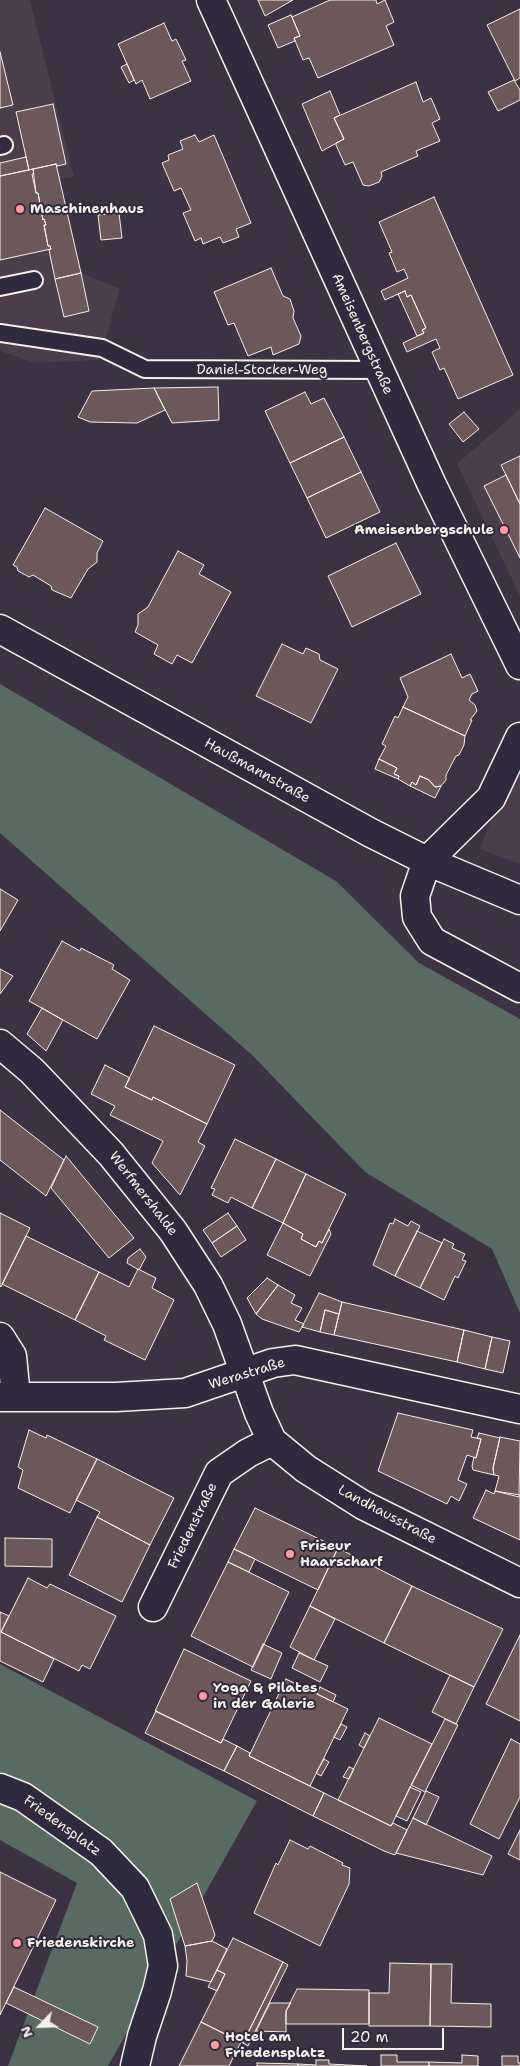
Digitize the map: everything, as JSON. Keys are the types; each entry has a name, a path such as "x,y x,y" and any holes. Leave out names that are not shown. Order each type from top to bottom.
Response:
{"street":[{"name":"Ameisenbergstraße","path":"211,0 378,370 432,486 520,665"},
{"name":"Haußmannstraße","path":"0,629 371,833 427,862 520,900"},
{"path":"520,737 491,798 427,862 414,896 417,918 432,940 520,988"},
{"name":"Werfmershalde","path":"0,1044 32,1071 112,1154 173,1231 208,1285 245,1373"},
{"path":"0,1336 12,1356 8,1397"},
{"name":"Werastraße","path":"8,1397 116,1397 185,1393 273,1363 295,1360 520,1409"},
{"name":"Landhausstraße","path":"245,1373 259,1413 272,1440 306,1469 362,1505 520,1583"},
{"name":"Friedenstraße","path":"153,1607 219,1473 248,1453 272,1440"},
{"name":"Friedensplatz","path":"0,1788 24,1797 101,1852 135,1888 158,1935 163,1966 135,2066"}],"lane":[{"path":"0,287 34,280"},
{"name":"Daniel-Stocker-Weg","path":"0,333 102,348 145,369 378,370"}],"shaded area":[{"path":"0,0 30,0 74,177 59,179 81,273 120,289 99,360 35,363 0,351"},
{"name":"Ameisenbergschule","path":"520,409 520,596 457,464"},
{"path":"520,743 520,864 480,849"}],"green space":[{"path":"0,684 336,881 419,963 520,1019 520,1313 492,1249 365,1172 252,1055 0,833"},
{"path":"0,1664 257,1801 108,2066 8,2066 77,1883 0,1840"}],"building":[{"path":"258,0 293,0 265,16"},
{"path":"330,0 376,0 377,4 385,0 394,22 386,26 394,45 318,78 309,58 303,60 294,38 300,36 292,17"},
{"path":"520,9 520,78 515,81 487,25"},
{"path":"291,15 300,36 294,38 295,41 278,48 268,25"},
{"path":"164,23 172,41 176,39 186,60 182,61 191,81 150,99 142,80 136,84 118,44"},
{"path":"0,52 13,105 0,108"},
{"path":"127,64 134,80 129,83 121,67"},
{"path":"514,80 520,90 520,100 498,111 488,92"},
{"path":"416,82 423,102 431,98 440,119 432,123 440,141 416,151 418,156 381,172 382,176 379,182 369,186 363,185 353,162 345,165 336,145 336,143 344,139 334,118"},
{"path":"330,91 340,115 334,118 344,139 322,151 302,104"},
{"path":"53,104 66,164 57,166 56,164 29,170 16,112"},
{"path":"195,135 199,142 214,135 251,223 236,229 239,237 223,243 220,237 203,244 201,238 195,241 183,213 191,210 181,188 174,191 162,163 169,160 168,155 183,149 180,141"},
{"path":"26,157 29,170 0,176 0,163"},
{"path":"56,164 81,273 55,279 49,250 51,249 48,246 44,225 46,225 43,220 32,174 34,174 33,169"},
{"name":"Maschinenhaus","path":"33,169 36,193 38,193 43,220 46,225 44,225 48,246 51,249 0,260 0,176"},
{"path":"434,197 513,375 458,399 444,368 440,370 432,352 440,348 436,339 407,352 403,343 424,333 422,330 426,328 411,295 407,297 405,291 385,300 381,291 408,278 404,269 397,272 389,253 392,252 379,222"},
{"path":"119,213 122,238 101,240 98,215"},
{"path":"271,268 283,296 290,299 294,311 293,318 301,336 299,344 273,355 271,347 248,356 234,323 228,325 214,292"},
{"path":"81,273 89,311 64,317 55,279"},
{"path":"405,291 407,297 411,295 426,328 422,330 424,333 417,336 398,294"},
{"path":"218,387 219,420 172,423 154,388"},
{"path":"154,388 165,410 137,423 90,422 78,417 92,391"},
{"path":"305,392 311,404 324,398 344,437 290,463 265,411"},
{"path":"464,412 479,429 463,442 449,424"},
{"path":"344,437 361,472 307,498 290,463"},
{"path":"520,456 520,504 501,465"},
{"path":"361,472 380,512 326,538 307,498"},
{"path":"506,475 520,504 520,558 484,486"},
{"path":"45,508 103,541 97,553 97,562 88,569 71,598 52,590 51,586 33,575 29,577 18,571 17,567 13,565"},
{"path":"396,543 421,594 352,627 328,576"},
{"path":"178,551 204,565 199,574 231,592 192,663 177,655 172,664 154,654 158,645 135,632 138,625 138,614 148,607"},
{"path":"282,644 303,654 306,648 319,654 320,660 338,669 311,723 256,696"},
{"path":"451,654 462,678 470,674 478,691 472,694 469,700 475,705 477,711 470,720 472,720 465,736 403,707 408,697 400,678"},
{"path":"403,707 465,736 464,745 459,755 456,756 446,775 446,780 441,786 435,787 429,780 420,776 416,785 412,782 410,786 398,779 399,776 394,774 397,768 379,759 386,746 382,744 395,716 398,718"},
{"path":"379,759 397,768 394,774 399,776 398,779 375,769"},
{"path":"420,776 429,780 435,787 441,786 435,798 410,786 412,782 416,785"},
{"path":"0,889 18,900 0,931"},
{"path":"62,941 80,951 81,948 114,965 112,969 130,980 97,1039 29,1001"},
{"path":"0,969 13,976 0,994"},
{"path":"42,1008 63,1020 46,1051 27,1034"},
{"path":"154,1026 235,1065 207,1124 153,1097 152,1100 125,1087"},
{"path":"105,1065 130,1078 125,1087 152,1100 153,1097 207,1124 198,1142 205,1146 180,1195 152,1163 163,1141 110,1115 115,1106 91,1094"},
{"path":"0,1110 64,1160 46,1196 0,1160"},
{"path":"235,1139 276,1159 252,1208 231,1197 228,1203 212,1195 215,1189 211,1188"},
{"path":"66,1156 134,1238 109,1258 51,1188"},
{"path":"276,1159 306,1174 283,1223 252,1208"},
{"path":"306,1174 346,1194 322,1243 319,1241 316,1247 301,1239 303,1234 283,1223"},
{"path":"0,1213 30,1228 1,1287 0,1286"},
{"path":"228,1213 237,1226 212,1243 203,1230"},
{"path":"395,1219 408,1226 411,1221 420,1226 395,1276 373,1265 390,1223 393,1224"},
{"path":"283,1223 303,1234 301,1239 316,1247 319,1241 322,1243 329,1229 331,1234 310,1276 267,1255"},
{"path":"237,1226 246,1240 221,1257 212,1243"},
{"path":"417,1231 442,1243 420,1288 395,1276"},
{"path":"26,1236 99,1272 75,1320 2,1284"},
{"path":"444,1239 454,1244 452,1248 465,1254 462,1260 466,1261 458,1278 455,1276 444,1300 420,1288"},
{"path":"140,1249 146,1257 139,1270 127,1263 128,1258"},
{"path":"138,1269 156,1278 152,1288 174,1300 145,1360 104,1340 106,1336 75,1320 99,1272 129,1287"},
{"path":"267,1278 278,1285 256,1314 247,1298"},
{"path":"278,1285 295,1295 291,1303 302,1308 295,1320 304,1324 299,1332 262,1319 256,1314"},
{"path":"319,1293 342,1302 339,1314 325,1310 320,1332 302,1327"},
{"path":"342,1302 464,1330 457,1362 334,1335"},
{"path":"325,1310 339,1314 334,1335 320,1332"},
{"path":"464,1330 492,1337 485,1369 457,1362"},
{"path":"492,1337 510,1341 503,1373 485,1369"},
{"path":"398,1413 473,1430 471,1437 481,1439 476,1458 467,1455 458,1480 467,1484 459,1501 451,1496 447,1504 378,1471"},
{"path":"29,1430 46,1438 47,1435 97,1459 70,1513 18,1488 23,1470 18,1467"},
{"path":"479,1433 500,1438 493,1468 494,1475 473,1470 474,1457 476,1458 481,1439 477,1438"},
{"path":"500,1437 520,1441 519,1497 495,1491 499,1476 494,1475 493,1468"},
{"path":"97,1459 174,1498 150,1545 97,1517 100,1512 76,1500"},
{"path":"486,1490 494,1494 495,1491 520,1495 520,1540 473,1518"},
{"name":"Friseur Haarscharf","path":"255,1508 338,1548 318,1590 234,1549"},
{"path":"97,1517 150,1545 122,1602 69,1575"},
{"path":"5,1538 52,1539 52,1567 5,1566"},
{"path":"338,1548 412,1586 384,1643 310,1606"},
{"path":"234,1549 255,1559 249,1572 228,1562"},
{"path":"228,1562 289,1592 253,1667 191,1636"},
{"path":"28,1578 47,1588 50,1584 116,1616 90,1669 82,1665 79,1671 1,1632"},
{"path":"412,1586 503,1629 474,1687 384,1643"},
{"path":"310,1606 335,1619 314,1660 290,1647"},
{"path":"0,1612 9,1616 1,1632 54,1659 43,1682 0,1661"},
{"path":"520,1635 520,1721 486,1704"},
{"path":"263,1644 282,1653 271,1679 251,1670"},
{"name":"Yoga & Pilates in der Galerie","path":"184,1649 251,1681 221,1743 155,1711"},
{"path":"299,1653 328,1666 320,1682 292,1668"},
{"path":"450,1675 474,1687 456,1724 432,1712"},
{"path":"286,1679 348,1709 310,1786 249,1756"},
{"path":"320,1687 336,1695 333,1702 317,1694"},
{"path":"156,1711 221,1743 223,1739 237,1746 224,1771 145,1733"},
{"path":"379,1718 432,1744 391,1826 338,1800"},
{"path":"445,1719 458,1725 425,1792 411,1785"},
{"path":"341,1724 347,1727 340,1740 334,1737"},
{"path":"365,1733 370,1736 364,1748 359,1745"},
{"path":"511,1739 520,1744 520,1797 499,1839 470,1824"},
{"path":"237,1746 250,1753 249,1756 324,1793 313,1816 224,1771"},
{"path":"324,1759 329,1762 321,1776 316,1773"},
{"path":"349,1767 354,1769 349,1779 343,1777"},
{"path":"410,1787 421,1792 407,1821 396,1816"},
{"path":"426,1791 439,1797 426,1825 413,1818"},
{"path":"324,1793 391,1826 393,1823 407,1830 395,1855 313,1816"},
{"path":"413,1818 492,1856 483,1875 396,1853"},
{"path":"520,1830 520,1860 508,1854"},
{"path":"290,1840 308,1849 310,1846 350,1868 349,1884 320,1946 254,1913 276,1863 278,1865"},
{"name":"Friedenskirche","path":"0,1872 56,1900 0,2015"},
{"path":"197,1883 215,1935 212,1941 185,1946 170,1899"},
{"path":"233,1938 283,1962 243,2043 201,2022 225,1974 217,1970"},
{"path":"212,1941 227,1949 211,1982 186,1976 185,1946"},
{"path":"283,1962 288,1965 248,2046 243,2043"},
{"path":"390,1963 431,1964 430,2026 369,2026 369,1993 389,1993"},
{"path":"431,1964 452,1964 451,2003 491,2004 491,2027 430,2026"},
{"path":"217,1970 225,1974 217,1991 208,1987"},
{"path":"14,1987 98,2027 90,2044 6,2003"},
{"path":"297,1989 369,1990 369,2024 286,2024 286,2011"},
{"path":"270,2003 291,2003 286,2011 286,2032 256,2031"},
{"path":"201,2022 241,2042 229,2066 179,2066"},
{"path":"381,2055 397,2055 397,2062 429,2062 429,2066 381,2066"},
{"path":"462,2055 478,2056 478,2066 429,2066 429,2062 462,2063"},
{"path":"502,2056 518,2056 520,2066 502,2066"},
{"path":"316,2060 329,2060 329,2064 367,2066 298,2066 298,2064 316,2065"},
{"path":"257,2063 298,2064 298,2066 257,2066"}],"place":[{"name":"Maschinenhaus","path":"20,209"},
{"name":"Ameisenbergschule","path":"504,530"},
{"name":"Friseur Haarscharf","path":"290,1554"},
{"name":"Yoga & Pilates in der Galerie","path":"203,1696"},
{"name":"Friedenskirche","path":"17,1943"},
{"name":"Hotel am Friedensplatz","path":"215,2045"}]}
